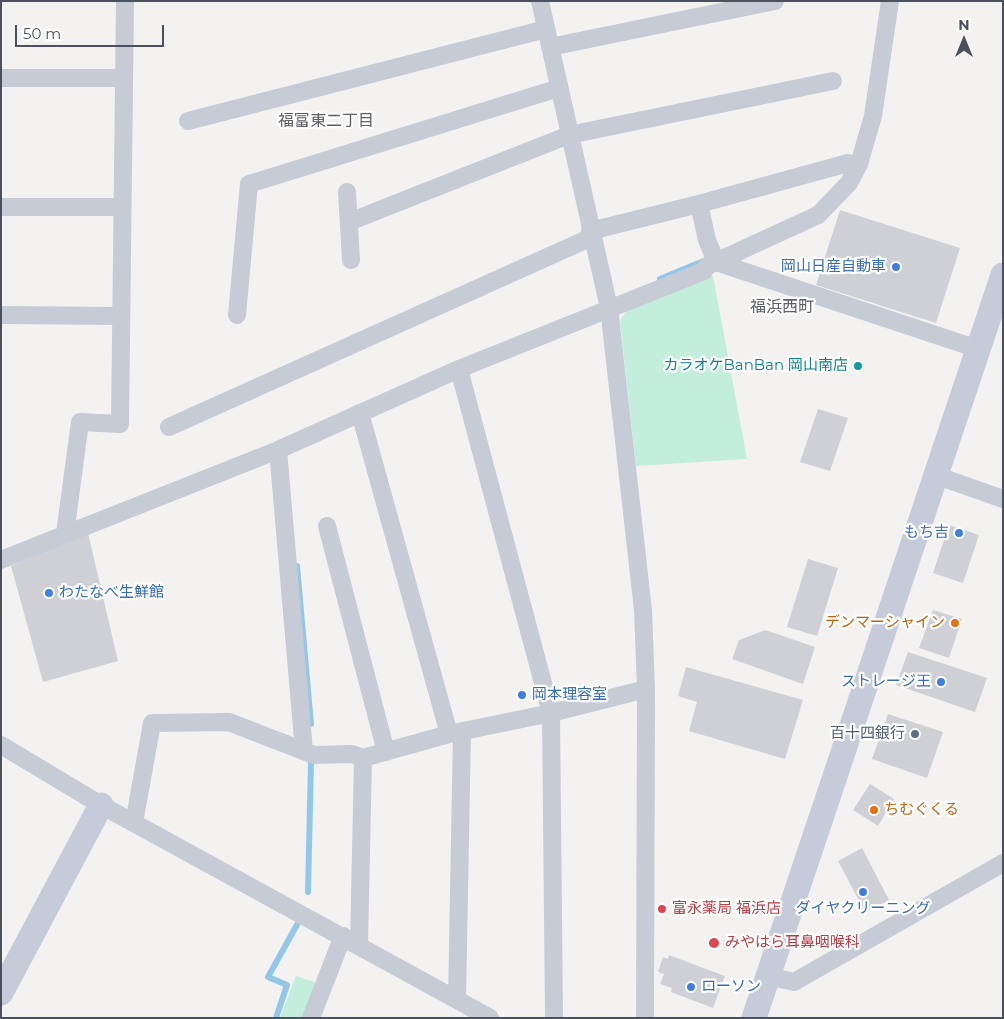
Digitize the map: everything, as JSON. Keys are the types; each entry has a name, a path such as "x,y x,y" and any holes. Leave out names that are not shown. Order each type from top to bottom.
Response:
{"street":[{"path":"65,534 80,422 120,424 124,1"},
{"path":"540,1 609,308 643,610 646,689 645,1018"},
{"path":"550,47 775,1"},
{"path":"1,560 278,450 459,369 704,271 715,258 818,215 849,183 859,164 873,116 890,1"},
{"path":"188,120 546,29"},
{"path":"1,78 124,78"},
{"path":"349,222 569,135 833,82"},
{"path":"237,315 249,184 559,88"},
{"path":"169,427 591,234 848,162"},
{"path":"347,192 351,260"},
{"path":"699,204 707,240 715,258 978,348"},
{"path":"1,207 122,207"},
{"path":"754,1018 1003,274"},
{"path":"1,315 121,316"},
{"path":"459,369 551,714 554,1018"},
{"path":"360,413 456,732 457,1000"},
{"path":"278,450 304,751"},
{"path":"935,475 1003,499"},
{"path":"327,526 386,752"},
{"path":"134,823 152,723 229,722 314,755 352,754 363,758 456,732 551,714 646,689"},
{"path":"1,745 101,805 490,1018"},
{"path":"311,1018 351,941 363,758"},
{"path":"1,993 101,805"},
{"path":"768,976 794,982 1003,863"}],"green space":[{"path":"713,276 747,459 636,466 620,321 627,310"},
{"path":"296,976 318,983 305,1018 280,1018"}],"building":[{"path":"840,210 960,248 936,323 816,285"},
{"path":"818,409 848,418 830,471 800,462"},
{"path":"949,525 979,535 963,583 933,573"},
{"path":"88,533 118,661 43,682 11,566"},
{"path":"808,559 838,568 817,636 787,627"},
{"path":"933,610 962,619 949,658 919,648"},
{"path":"765,630 815,647 803,684 732,659 739,640"},
{"name":"ストレージ王","path":"908,652 987,678 975,712 896,685"},
{"path":"686,667 803,700 785,759 689,731 697,702 678,696"},
{"path":"888,714 943,732 927,778 872,759"},
{"path":"870,784 894,799 878,826 853,810"},
{"path":"862,848 889,900 865,912 838,861"},
{"path":"669,955 725,976 713,1008 671,992 672,988 660,984 664,974 658,972 663,957 668,959"}],"waterway":[{"path":"660,279 706,260"},
{"path":"297,566 311,724"},
{"path":"308,892 311,762"},
{"path":"276,1018 287,985 268,977 298,923"}],"place":[{"name":"岡山日産自動車","path":"896,267"},
{"name":"カラオケBanBan 岡山南店","path":"858,366"},
{"name":"もち吉","path":"959,533"},
{"name":"わたなべ生鮮館","path":"49,593"},
{"name":"デンマーシャイン","path":"955,623"},
{"name":"ストレージ王","path":"941,682"},
{"name":"岡本理容室","path":"522,695"},
{"name":"百十四銀行","path":"915,734"},
{"name":"ちむぐくる","path":"874,810"},
{"name":"ダイヤクリーニング","path":"863,892"},
{"name":"富永薬局 福浜店","path":"662,909"},
{"name":"みやはら耳鼻咽喉科","path":"714,943"},
{"name":"ローソン","path":"691,987"}],"district":[{"name":"福富東二丁目","path":"326,121"},
{"name":"福浜西町","path":"782,307"}]}
